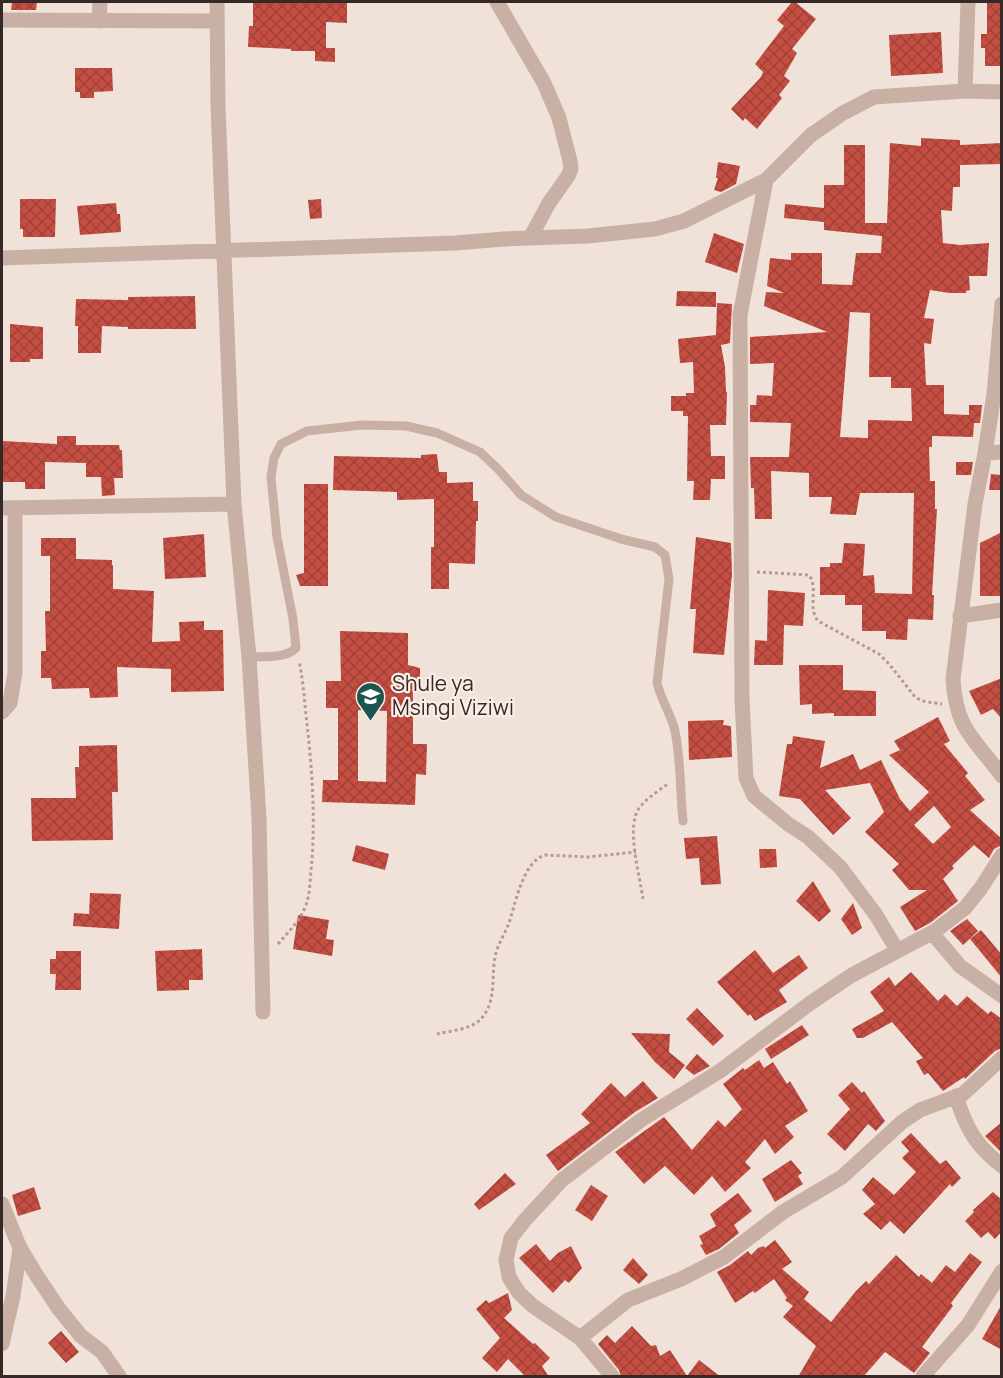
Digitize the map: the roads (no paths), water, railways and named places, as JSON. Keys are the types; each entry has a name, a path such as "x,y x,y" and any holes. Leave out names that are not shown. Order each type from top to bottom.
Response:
{"street":[{"path":"99,21 100,2"},
{"path":"217,2 218,107 234,504 249,657 259,818 263,1012"},
{"path":"497,2 544,83 559,118 570,161 571,169 568,176 549,203 530,238"},
{"path":"965,91 968,2"},
{"path":"2,20 216,21"},
{"path":"2,258 455,243 588,236 655,229 684,221 766,180 811,135 843,113 874,97 965,91 1002,92"},
{"path":"766,180 740,315 742,700 746,778 754,796 808,837 840,867 876,915 897,950"},
{"path":"1002,304 994,394 986,453 975,504 953,680 954,701 962,724 1002,776"},
{"path":"986,453 1002,452"},
{"path":"2,712 10,703 15,673 8,508 234,504"},
{"path":"960,616 1002,610"},
{"path":"612,1377 580,1338 533,1306 519,1293 509,1277 506,1260 511,1238 562,1180 641,1120 720,1071 809,1004 852,975 932,933 965,908 1002,855"},
{"path":"932,933 960,966 1002,996"},
{"path":"580,1338 628,1300 681,1279 724,1257 783,1212 842,1177 902,1122 920,1110 963,1094 1002,1058"},
{"path":"956,1096 971,1136 984,1152 1002,1166"},
{"path":"2,1204 20,1248 59,1309 81,1336 102,1352 119,1377"},
{"path":"2,1344 9,1317 20,1248"},
{"path":"923,1377 968,1325 1000,1278"}],"lane":[{"path":"249,657 281,656 296,648 293,619 279,546 271,477 273,458 281,444 307,431 363,425 406,426 437,433 480,452 521,495 556,517 621,539 655,547 665,555 669,579 657,683 660,698 674,728 683,821"}],"place":[{"name":"Shule ya Msingi Viziwi","path":"371,722"}]}
